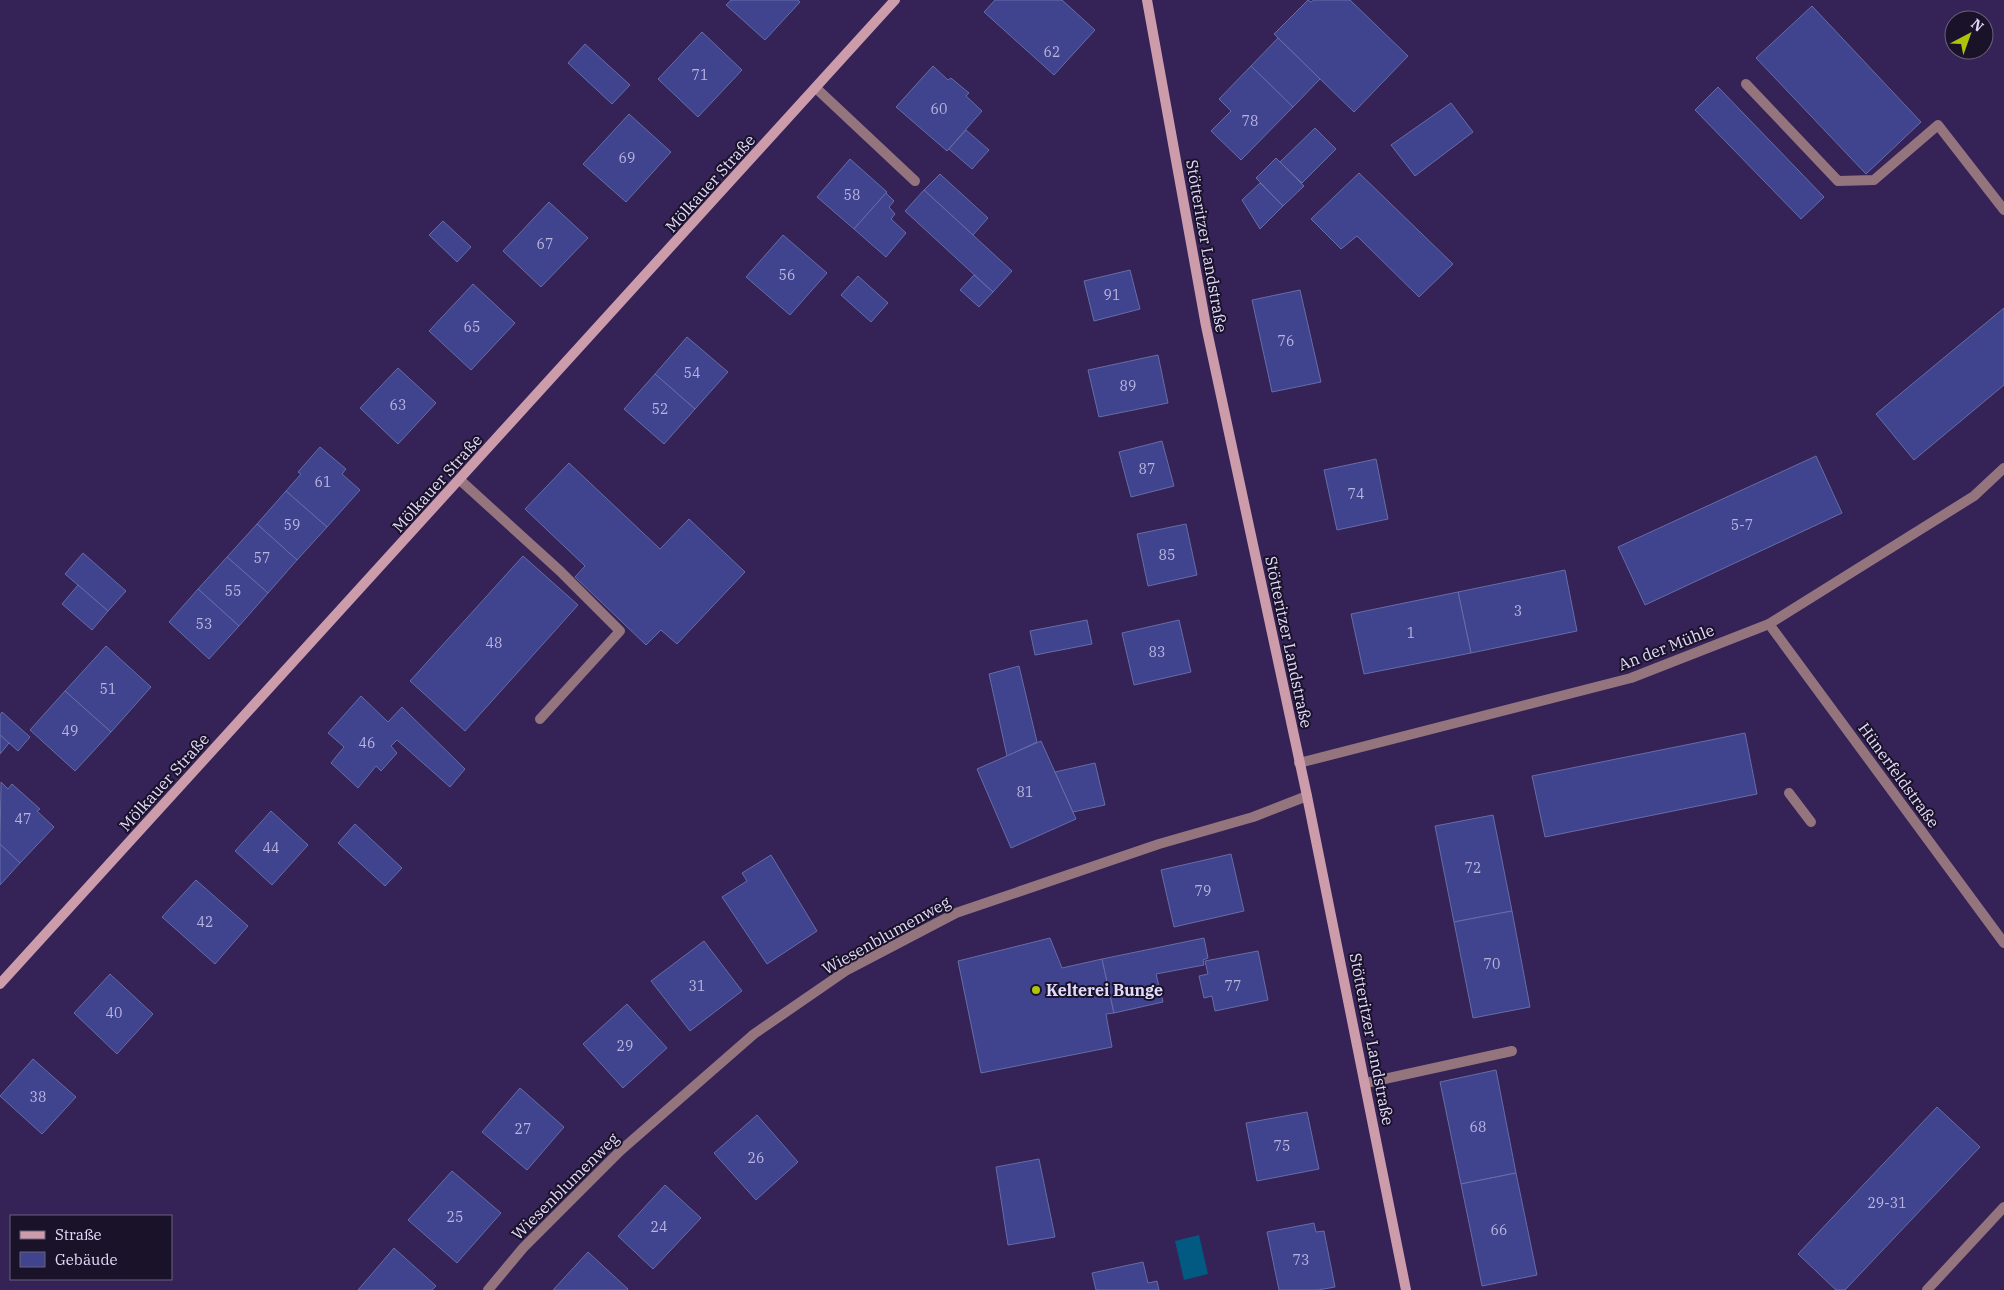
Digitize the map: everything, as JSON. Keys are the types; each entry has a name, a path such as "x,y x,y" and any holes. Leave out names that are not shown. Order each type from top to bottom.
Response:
{"street":[{"name":"Mölkauer Straße","path":"0,984 817,89 895,0"},
{"name":"Stötteritzer Landstraße","path":"1147,0 1206,326 1307,796 1406,1290"},
{"path":"1746,84 1838,181 1874,180 1938,125 2004,210"},
{"path":"817,89 915,181"},
{"name":"An der Mühle","path":"1299,764 1630,678 1769,624 1974,496 2004,468"},
{"path":"460,480 560,571 620,631 540,719"},
{"name":"Hünerfeldstraße","path":"1769,624 2004,943"},
{"path":"1789,793 1811,822"},
{"name":"Wiesenblumenweg","path":"488,1290 524,1248 620,1151 754,1034 847,970 956,913 1159,844 1253,817 1307,796"},
{"path":"1366,1083 1512,1051"},
{"path":"1927,1290 2004,1207"}],"water":[{"path":"1199,1235 1208,1274 1184,1280 1175,1241"}],"building":[{"path":"731,0 798,0 800,2 765,40 726,5"},
{"path":"995,0 1062,0 1095,30 1054,75 984,12"},
{"path":"1308,0 1311,2 1314,0 1350,0 1408,56 1354,112 1274,34"},
{"path":"1812,6 1921,122 1866,174 1756,58"},
{"path":"702,32 742,70 698,117 658,79"},
{"path":"1278,38 1320,79 1293,107 1251,66"},
{"path":"585,44 630,85 612,104 568,63"},
{"path":"933,66 948,80 951,78 969,93 966,96 982,111 947,151 896,107"},
{"path":"1251,66 1293,107 1241,160 1211,131 1231,111 1219,99"},
{"path":"1718,87 1824,197 1801,219 1695,110"},
{"path":"1451,103 1473,132 1415,176 1391,145"},
{"path":"629,114 671,152 626,202 583,164"},
{"path":"1315,128 1336,149 1302,183 1280,162"},
{"path":"966,130 989,150 972,169 949,149"},
{"path":"1276,158 1304,186 1283,206 1256,178"},
{"path":"850,159 887,192 854,229 817,197"},
{"path":"1359,173 1453,264 1419,297 1357,236 1341,249 1311,219"},
{"path":"940,174 988,218 973,235 924,190"},
{"path":"1260,183 1283,206 1260,229 1242,200"},
{"path":"924,190 1012,271 993,292 905,211"},
{"path":"886,193 894,201 889,207 895,214 891,219 906,233 886,257 854,229"},
{"path":"549,202 588,238 541,287 503,251"},
{"path":"443,221 471,247 457,262 429,235"},
{"path":"783,235 827,273 790,315 746,277"},
{"path":"1130,270 1140,309 1094,321 1084,281"},
{"path":"974,275 993,292 979,307 960,290"},
{"path":"858,276 888,303 871,322 841,295"},
{"path":"473,284 515,323 471,370 429,331"},
{"path":"1300,290 1321,382 1272,392 1252,300"},
{"path":"2004,308 2004,385 1914,460 1876,414"},
{"path":"687,337 728,372 695,409 655,374"},
{"path":"1158,355 1168,403 1099,417 1088,370"},
{"path":"398,368 436,403 398,444 360,408"},
{"path":"655,374 695,409 664,444 624,409"},
{"path":"1162,441 1174,486 1131,497 1119,452"},
{"path":"320,447 346,469 342,474 360,490 327,527 286,491 301,474 298,472"},
{"path":"1816,456 1842,513 1645,605 1618,547"},
{"path":"1376,459 1388,519 1337,530 1324,470"},
{"path":"569,463 660,549 689,519 745,572 677,644 661,630 646,645 575,577 585,566 525,509"},
{"path":"286,491 327,527 297,560 257,524"},
{"path":"257,524 297,560 268,593 227,557"},
{"path":"1186,524 1197,575 1148,586 1137,534"},
{"path":"83,553 126,591 108,611 65,574"},
{"path":"523,556 578,605 465,731 410,681"},
{"path":"227,557 268,593 239,626 198,589"},
{"path":"1565,570 1577,631 1471,653 1458,592"},
{"path":"78,585 108,611 92,630 62,604"},
{"path":"198,589 239,626 209,659 169,622"},
{"path":"1458,592 1471,653 1364,674 1351,614"},
{"path":"1087,620 1092,644 1035,655 1030,631"},
{"path":"1179,620 1191,672 1134,685 1122,633"},
{"path":"106,646 151,687 111,732 65,691"},
{"path":"1019,666 1037,742 1007,756 989,674"},
{"path":"65,691 111,732 75,771 30,730"},
{"path":"361,696 388,722 402,707 465,769 450,787 397,740 391,746 397,753 381,771 376,766 358,788 331,763 344,747 328,733"},
{"path":"2,712 30,737 18,751 0,735 0,715"},
{"path":"1745,733 1757,794 1545,837 1532,776"},
{"path":"0,735 9,743 0,754"},
{"path":"1041,741 1076,819 1011,848 977,769"},
{"path":"1095,763 1105,805 1073,812 1055,772"},
{"path":"1,782 8,789 12,784 40,809 37,811 54,827 20,863 0,844"},
{"path":"271,811 308,845 272,885 235,851"},
{"path":"1493,815 1512,911 1454,922 1435,826"},
{"path":"355,824 402,868 385,886 338,843"},
{"path":"0,844 20,863 0,885"},
{"path":"1231,854 1244,911 1174,927 1161,870"},
{"path":"771,855 817,931 767,964 722,897 747,881 742,873"},
{"path":"196,880 248,926 215,964 162,917"},
{"path":"1512,911 1530,1007 1473,1018 1454,922"},
{"name":"Kelterei Bunge","path":"1050,938 1062,968 1102,959 1114,1013 1106,1014 1112,1047 981,1073 958,961"},
{"path":"1204,938 1208,958 1203,960 1204,965 1156,974 1163,1002 1114,1013 1102,959"},
{"path":"704,941 742,991 690,1031 651,981"},
{"path":"1258,951 1268,1000 1215,1011 1212,996 1204,998 1199,976 1208,974 1205,961"},
{"path":"110,974 153,1014 117,1054 74,1013"},
{"path":"627,1004 667,1048 623,1088 583,1044"},
{"path":"33,1059 76,1097 42,1134 0,1096"},
{"path":"1496,1070 1516,1173 1461,1184 1440,1082"},
{"path":"520,1088 564,1127 527,1170 482,1132"},
{"path":"1937,1107 1980,1147 1845,1290 1836,1290 1798,1254"},
{"path":"1307,1112 1319,1169 1257,1181 1246,1123"},
{"path":"757,1115 798,1162 756,1200 714,1153"},
{"path":"1039,1159 1055,1237 1008,1245 996,1167"},
{"path":"452,1171 501,1213 457,1263 408,1220"},
{"path":"1516,1173 1537,1275 1482,1286 1461,1184"},
{"path":"665,1185 701,1218 653,1269 618,1236"},
{"path":"1314,1223 1316,1232 1324,1231 1335,1287 1318,1290 1279,1290 1267,1232"},
{"path":"394,1248 436,1286 432,1290 358,1290"},
{"path":"588,1252 628,1289 553,1290"},
{"path":"1143,1262 1148,1283 1157,1281 1159,1290 1096,1290 1092,1273"}],"place":[{"name":"Kelterei Bunge","path":"1036,990"}]}
